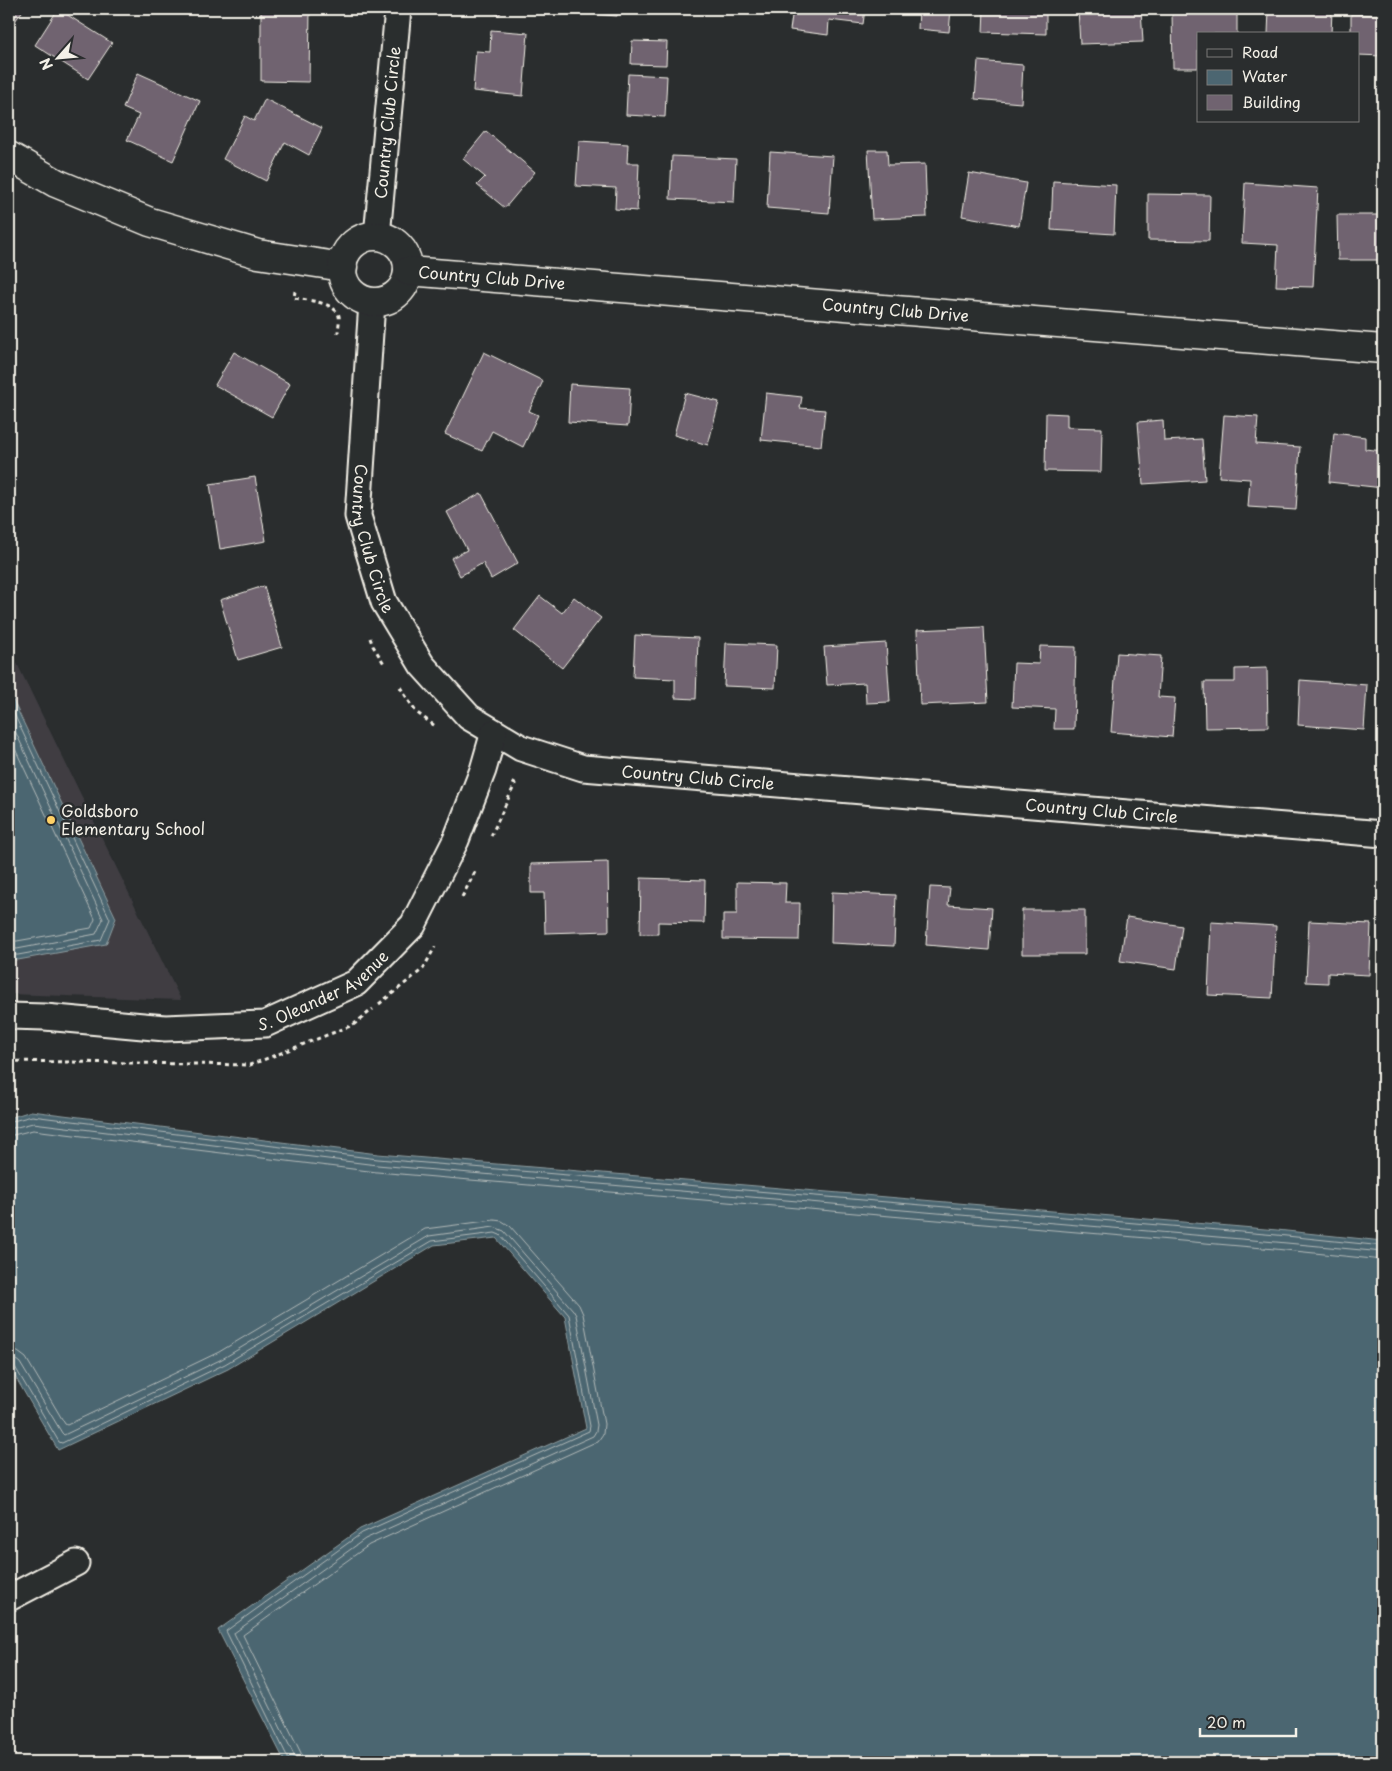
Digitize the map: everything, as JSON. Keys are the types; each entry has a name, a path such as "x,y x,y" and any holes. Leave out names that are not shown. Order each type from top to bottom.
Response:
{"street":[{"name":"Country Club Circle","path":"377,236 398,9"},
{"path":"9,156 56,183 150,222 258,254 343,267"},
{"path":"377,236 388,239 404,253 408,264 408,275 405,285 398,294 389,300 372,302 358,298 350,291 345,281 343,267 349,250 356,242 377,236"},
{"name":"Country Club Drive","path":"408,271 1383,349"},
{"name":"Country Club Circle","path":"372,302 358,516 384,602 422,665 469,717 521,748 583,768 1383,834"},
{"name":"S. Oleander Avenue","path":"9,1016 45,1017 166,1028 265,1024 356,983 413,925 456,840 483,770 494,732"},
{"path":"9,1598 76,1563"}],"path":[{"path":"296,289 294,298 326,304 336,311 339,316 338,334"},
{"path":"369,637 372,646 389,671"},
{"path":"394,679 416,712 439,729"},
{"path":"483,770 515,784 491,837"},
{"path":"458,905 479,863"},
{"path":"9,1061 250,1065 353,1024 423,969 436,945"}],"shaded area":[{"name":"Goldsboro Elementary School","path":"9,647 181,1000 9,994"}],"water":[{"path":"9,692 116,918 106,944 18,960 9,959"},
{"path":"31,1111 378,1154 1277,1230 1383,1241 1383,1762 285,1762 218,1630 360,1529 586,1428 565,1317 496,1238 434,1245 228,1369 58,1450 9,1366 9,1118"}],"building":[{"path":"9,9 24,9 9,29"},
{"path":"58,9 112,43 88,79 35,45"},
{"path":"261,9 310,9 309,82 261,81"},
{"path":"488,9 503,9 499,15"},
{"path":"595,9 618,9 617,16 594,14"},
{"path":"708,9 764,9 764,11 708,12"},
{"path":"793,9 865,9 863,24 829,20 828,35 790,30"},
{"path":"919,9 951,9 949,32 918,29"},
{"path":"984,9 1046,9 1046,34 983,32"},
{"path":"1078,9 1141,9 1143,42 1080,44"},
{"path":"1269,9 1332,10 1331,32 1268,32"},
{"path":"1237,11 1237,32 1197,32 1197,68 1173,68 1172,12"},
{"path":"1351,14 1383,15 1383,56 1360,55 1360,32 1351,32"},
{"path":"491,30 528,33 523,96 473,91 476,51 490,52"},
{"path":"632,41 667,42 666,65 631,64"},
{"path":"978,61 1023,65 1021,103 975,99"},
{"path":"138,73 200,101 173,161 127,140 139,115 123,108"},
{"path":"628,74 667,76 665,117 626,115"},
{"path":"265,99 322,128 309,155 285,142 266,181 223,159 245,116 254,121"},
{"path":"486,131 535,172 505,208 477,185 485,177 463,159"},
{"path":"579,141 628,144 627,163 639,163 637,211 615,209 616,188 576,186"},
{"path":"868,150 887,150 888,165 925,164 927,217 872,219"},
{"path":"770,152 833,156 829,213 767,208"},
{"path":"672,156 736,159 734,202 670,199"},
{"path":"969,173 1026,183 1019,226 962,216"},
{"path":"1053,181 1116,185 1114,234 1051,230"},
{"path":"1245,183 1318,188 1313,287 1276,286 1278,245 1242,243"},
{"path":"1148,194 1210,195 1209,241 1148,240"},
{"path":"1337,215 1383,215 1383,260 1338,260"},
{"path":"234,352 290,384 272,417 215,385"},
{"path":"484,352 543,381 529,411 538,415 523,447 492,431 482,451 445,434"},
{"path":"570,384 630,388 628,426 568,422"},
{"path":"685,393 719,402 708,445 674,435"},
{"path":"766,393 802,397 800,408 825,410 821,446 761,440"},
{"path":"1046,413 1067,414 1067,427 1102,428 1101,472 1045,471"},
{"path":"1224,415 1258,417 1256,444 1300,447 1296,510 1248,507 1250,479 1219,477"},
{"path":"1163,420 1164,441 1202,439 1205,480 1143,484 1138,422"},
{"path":"1334,433 1365,437 1365,449 1383,451 1383,488 1329,482"},
{"path":"255,477 266,541 220,549 210,484"},
{"path":"481,493 518,563 491,579 483,563 460,576 451,558 467,550 447,512"},
{"path":"264,586 282,647 238,660 220,600"},
{"path":"540,596 562,613 574,597 601,618 562,668 514,630"},
{"path":"984,627 988,702 920,705 917,630"},
{"path":"635,635 698,638 696,699 675,698 675,679 633,677"},
{"path":"726,643 777,645 775,688 724,686"},
{"path":"886,643 890,702 866,703 865,683 827,685 824,647"},
{"path":"1040,646 1076,647 1074,729 1054,729 1055,709 1012,707 1014,663 1039,664"},
{"path":"1117,653 1161,656 1158,697 1175,698 1172,737 1111,732"},
{"path":"1267,668 1268,727 1205,728 1204,682 1235,682 1235,669"},
{"path":"1300,680 1367,685 1364,730 1298,725"},
{"path":"608,862 609,931 545,933 544,893 531,893 531,864"},
{"path":"641,878 705,880 704,923 658,922 658,934 640,934"},
{"path":"737,882 786,883 785,903 800,903 799,940 723,939 723,914 737,914"},
{"path":"930,887 950,888 948,905 992,908 989,950 926,945"},
{"path":"832,892 896,895 894,946 831,943"},
{"path":"1022,910 1085,910 1085,954 1022,954"},
{"path":"1127,917 1182,926 1176,969 1120,961"},
{"path":"1309,921 1371,924 1369,975 1328,973 1328,983 1306,982"},
{"path":"1211,922 1276,926 1272,998 1208,995"}],"place":[{"name":"Goldsboro Elementary School","path":"51,820"}]}
